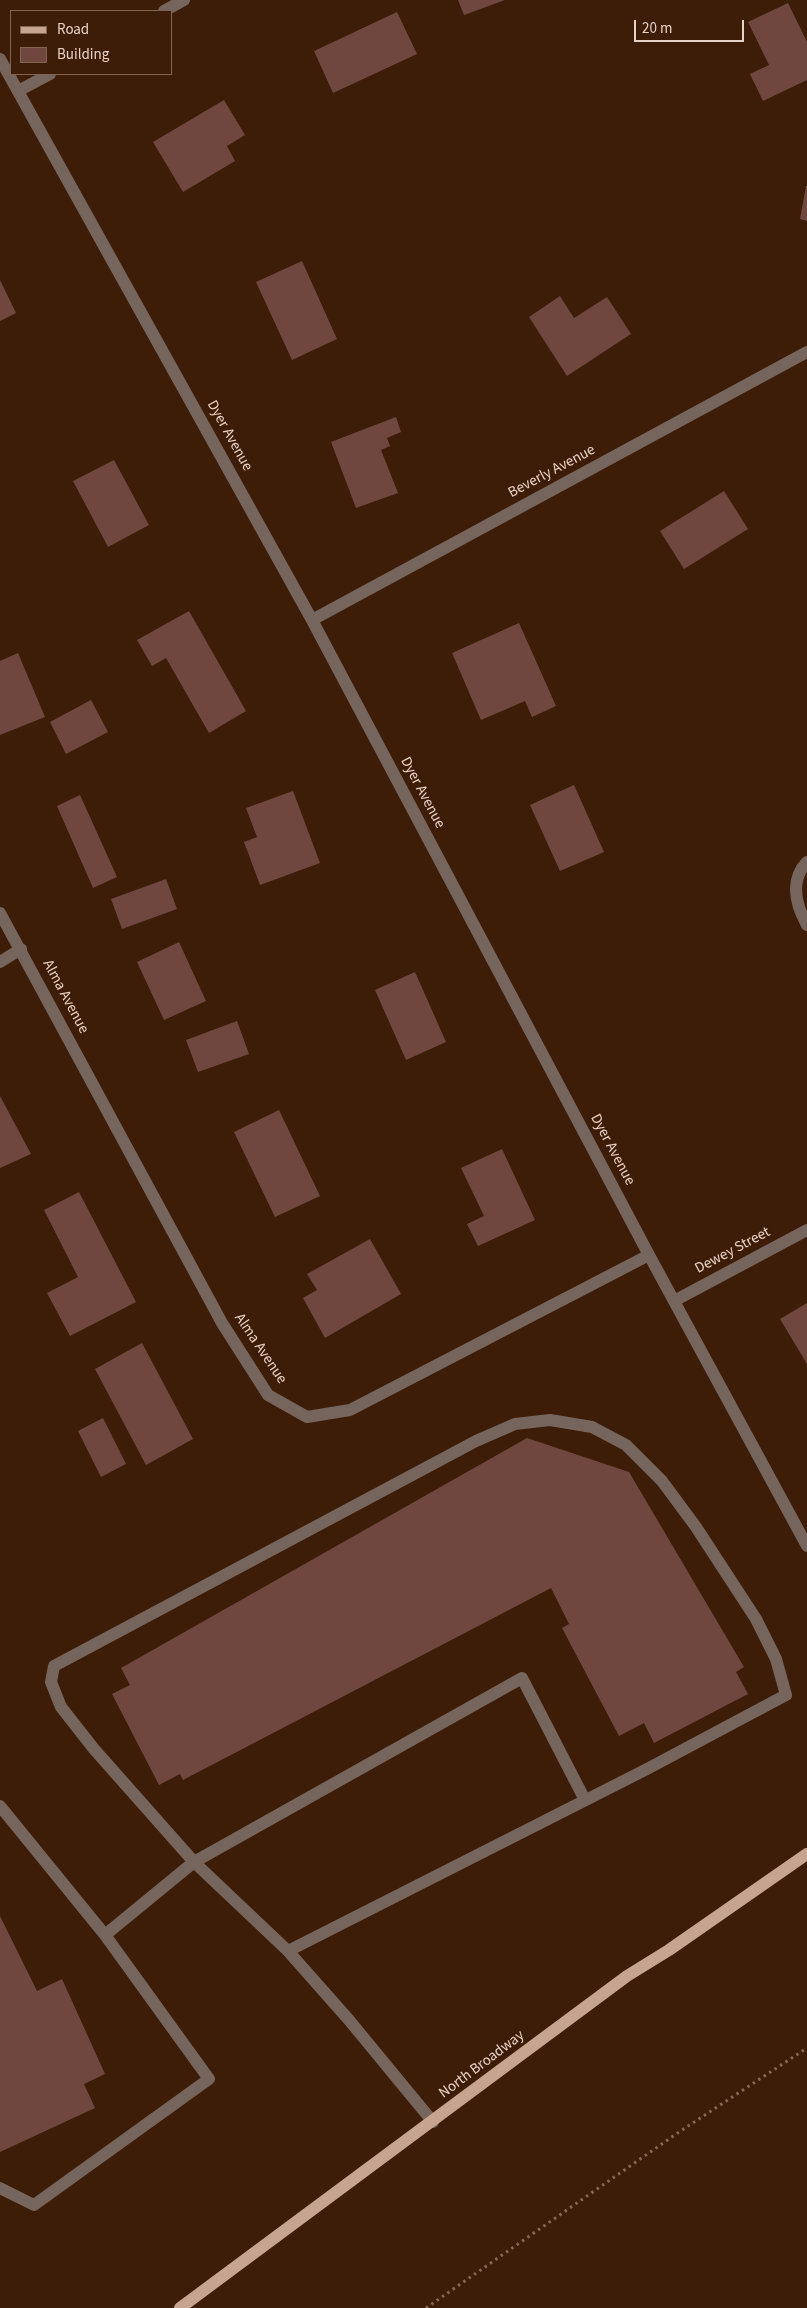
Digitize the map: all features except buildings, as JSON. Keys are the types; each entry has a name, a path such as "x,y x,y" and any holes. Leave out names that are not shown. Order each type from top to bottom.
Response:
{"main road":[{"name":"North Broadway","path":"180,2308 628,1976 669,1950 807,1854"}],"street":[{"path":"166,10 184,0"},
{"name":"Dyer Avenue","path":"0,59 312,620 649,1255 805,1537"},
{"path":"18,91 48,75"},
{"name":"Beverly Avenue","path":"312,620 807,352"},
{"path":"807,862 796,884 797,906 807,925"},
{"name":"Alma Avenue","path":"0,913 222,1322 268,1396 307,1417 350,1410 649,1255"},
{"path":"0,962 21,950"},
{"name":"Dewey Street","path":"674,1301 807,1230"},
{"path":"288,1951 786,1695 776,1659 756,1619 696,1527 662,1481 626,1445 592,1427 550,1420 515,1424 467,1446 54,1666 51,1682 61,1707 94,1749 194,1862 288,1951 349,2020 433,2122"},
{"path":"105,1934 194,1862 522,1678 585,1800"},
{"path":"0,1806 105,1934 209,2079 34,2205 0,2188"}],"path":[{"path":"426,2308 679,2132 807,2048"}]}
